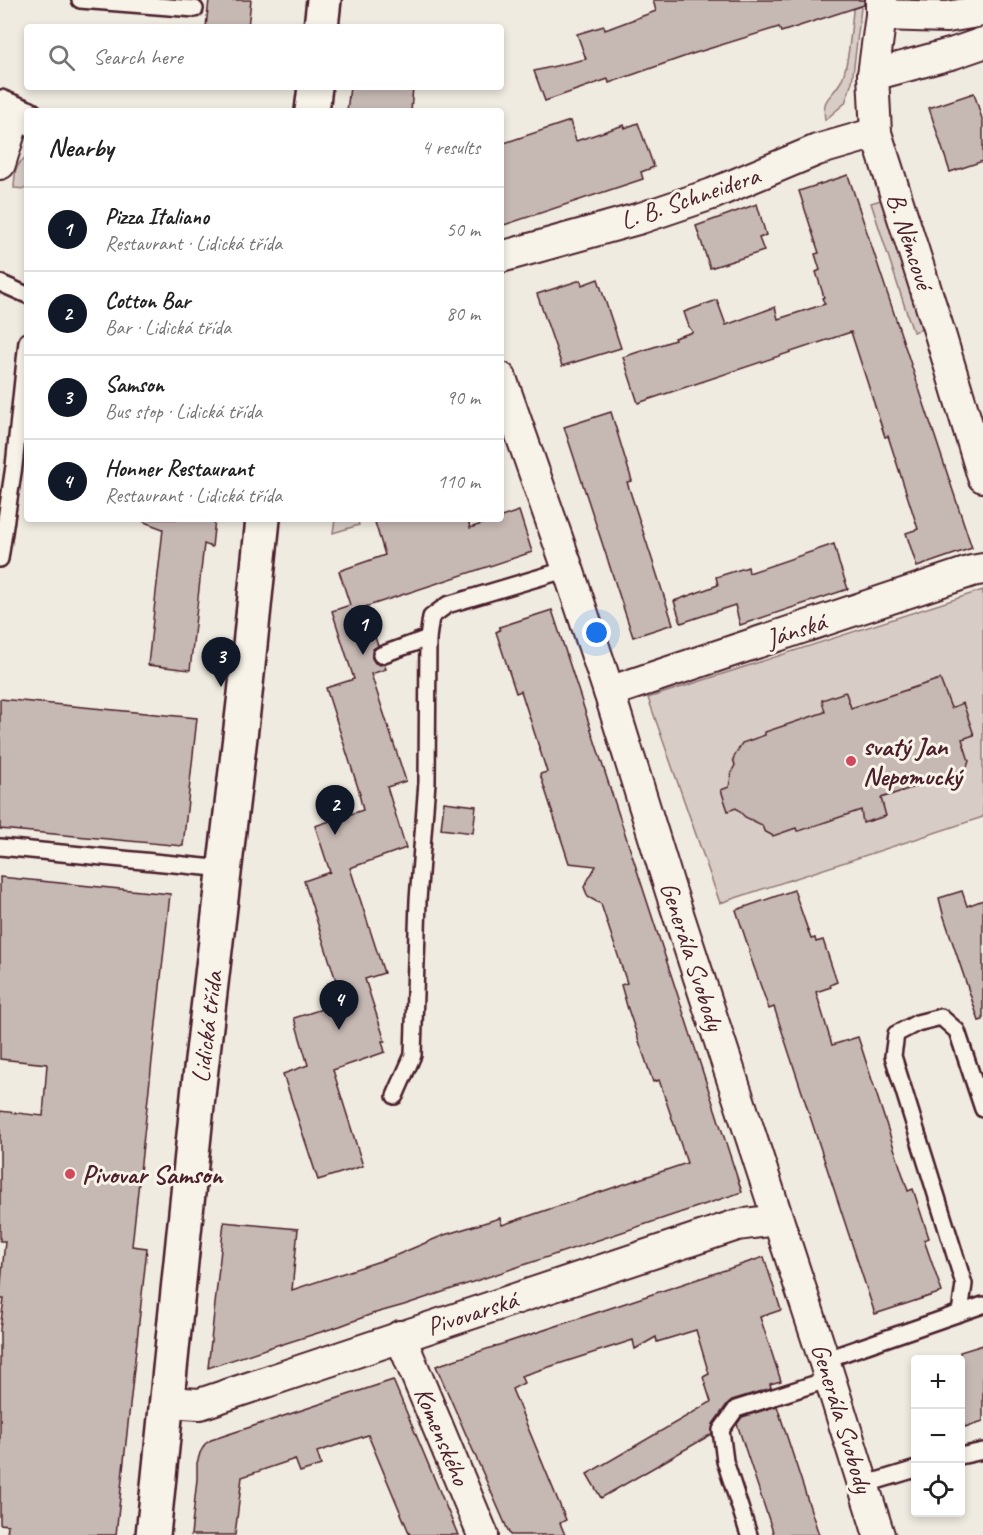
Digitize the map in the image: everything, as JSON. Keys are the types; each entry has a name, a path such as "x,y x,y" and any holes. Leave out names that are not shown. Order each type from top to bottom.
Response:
{"street":[{"path":"321,24 324,0"},
{"path":"881,8 947,17 983,11"},
{"name":"B. Němcové","path":"881,8 873,75 876,133 983,477"},
{"path":"873,75 954,53 983,42"},
{"path":"312,108 315,90"},
{"path":"0,164 14,113"},
{"name":"L. B. Schneidera","path":"504,256 641,218 702,198 817,150 876,133"},
{"name":"Generála Svobody","path":"504,387 609,692 671,892 879,1535"},
{"name":"Lidická třída","path":"153,1535 198,1097 263,522"},
{"name":"Jánská","path":"609,692 983,569"},
{"name":"Pivovarská","path":"167,1402 200,1404 737,1225 777,1220"},
{"name":"Komenského","path":"400,1336 483,1535"}],"lane":[{"path":"80,0 149,2 195,9"},
{"path":"0,283 24,294"},
{"path":"0,559 9,496 21,448 24,394"},
{"path":"395,1096 413,1055 418,900 427,782 428,638 431,617 447,605 568,569"},
{"path":"381,655 428,638"},
{"path":"0,847 225,869"},
{"path":"960,1313 964,1284 893,1056 896,1034 917,1023 941,1017 957,1030 983,1109"},
{"path":"749,1535 725,1461 721,1430 736,1409 983,1305"},
{"path":"965,1455 983,1451"},
{"path":"863,1485 911,1470"}],"shaded area":[{"path":"854,0 862,0 852,82 845,103 825,120 826,102 840,83 846,67"},
{"path":"23,160 24,189 14,188 17,167"},
{"path":"881,200 923,329 913,332 871,203"},
{"path":"335,522 358,522 359,525 333,533"},
{"path":"983,590 983,817 720,903 648,698"}],"building":[{"path":"209,0 251,0 248,24 206,24"},
{"path":"653,0 864,0 864,5 781,32 779,27 609,83 608,79 545,101 534,71 586,59 577,34 604,26 605,30 656,11"},
{"path":"350,90 413,90 411,108 347,108"},
{"path":"974,93 983,122 983,161 950,172 929,108"},
{"path":"570,121 576,141 624,125 625,128 638,123 654,167 641,172 643,179 504,225 504,143"},
{"path":"848,175 972,548 917,567 906,533 918,529 851,332 638,403 623,357 693,332 684,312 717,300 726,325 775,307 778,319 825,304 816,272 820,270 815,254 819,253 799,191"},
{"path":"757,204 766,235 759,238 764,251 710,268 696,226"},
{"path":"598,279 621,348 562,366 537,294 581,280 582,285"},
{"path":"611,412 632,481 627,482 673,624 633,637 564,427"},
{"path":"519,511 532,552 365,607 378,646 373,649 372,658 375,663 384,664 386,669 371,674 406,781 387,787 406,848 350,868 384,973 365,979 385,1041 382,1041 385,1052 333,1070 363,1166 318,1180 283,1074 308,1065 294,1018 341,1003 304,881 330,872 315,826 363,810 326,688 354,679 332,611 350,605 339,571 385,555 375,522 469,522 470,528 487,522 504,522 504,516"},
{"path":"144,522 215,522 212,547 204,544 190,670 148,665 163,529"},
{"path":"834,544 848,589 740,625 735,605 681,623 674,601 718,585 716,577 748,567 749,573"},
{"path":"552,610 742,1192 208,1368 224,1222 298,1229 292,1290 392,1257 444,1235 500,1218 502,1225 687,1163 659,1080 653,1082 627,1006 621,985 627,983 601,904 588,897 584,887 596,866 569,863 540,774 547,772 521,691 516,693 496,632 500,630 499,627"},
{"name":"svatý Jan Nepomucký","path":"940,679 951,708 963,703 974,735 962,739 969,761 966,770 881,798 886,816 863,823 861,810 799,831 796,828 773,836 764,831 762,825 745,817 736,808 728,811 721,790 729,787 735,765 733,759 742,743 765,735 765,732 825,712 822,700 845,692 851,708"},
{"path":"0,699 197,718 183,846 0,829"},
{"path":"444,802 476,806 473,833 441,829"},
{"name":"Pivovar Samson","path":"0,877 170,894 132,1246 147,1248 116,1535 7,1535 8,1525 0,1524 0,1329 4,1299 0,1299 0,1293 5,1241 0,1241 0,1111 43,1116 47,1064 0,1059"},
{"path":"794,890 811,939 815,938 816,942 823,940 837,982 830,985 831,987 816,992 832,1045 858,1037 908,1191 913,1189 929,1238 924,1240 942,1292 875,1314 774,1007 769,1009 736,910"},
{"path":"962,891 967,906 983,900 983,1020 979,1021 939,898"},
{"path":"764,1257 781,1310 760,1317 781,1381 770,1384 771,1388 732,1400 713,1424 712,1434 601,1498 587,1474 711,1402 703,1377 709,1374 696,1330 657,1342 656,1337 635,1349 633,1340 521,1376 524,1383 512,1389 566,1520 560,1523 565,1535 510,1535 436,1366"},
{"path":"983,1345 983,1421 965,1427 965,1355 960,1355 960,1352"},
{"path":"393,1380 458,1535 410,1535 368,1435 317,1452 321,1465 300,1472 295,1459 242,1477 235,1535 191,1535 197,1463 205,1444 211,1440"},
{"path":"777,1406 819,1535 774,1535 737,1424 742,1417"}],"place":[{"name":"Pizza Italiano","path":"363,655"},
{"name":"Samson","path":"221,687"},
{"name":"svatý Jan Nepomucký","path":"851,761"},
{"name":"Cotton Bar","path":"335,835"},
{"name":"Honner Restaurant","path":"339,1030"},
{"name":"Pivovar Samson","path":"70,1174"}]}
